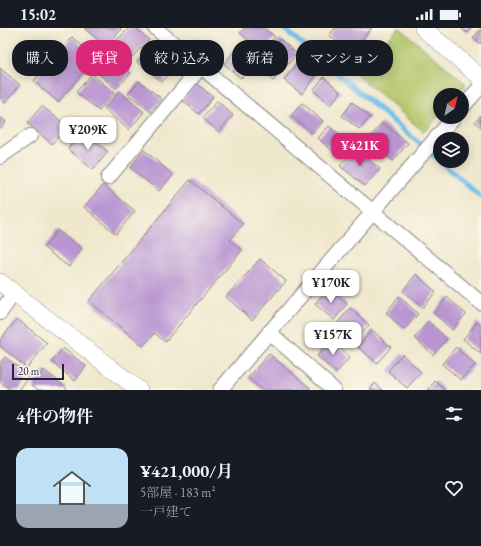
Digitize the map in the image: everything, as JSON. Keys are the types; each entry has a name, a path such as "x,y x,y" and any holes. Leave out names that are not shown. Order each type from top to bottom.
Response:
{"street":[{"path":"155,28 169,40"},
{"path":"423,28 481,78"},
{"path":"108,178 193,76"},
{"path":"212,76 481,303"},
{"path":"469,100 481,86"},
{"path":"220,390 448,124"},
{"path":"0,157 30,136"},
{"path":"0,282 139,390"},
{"path":"0,313 14,293"},
{"path":"269,332 334,390"}],"green space":[{"path":"398,28 400,28 466,84 463,88 433,88 433,122 424,132 358,76 393,76 393,40 388,40"}],"building":[{"path":"84,28 121,29 112,40 98,40"},
{"path":"129,28 136,28 149,40 140,40 140,49 132,57 132,40 117,40"},
{"path":"244,28 264,28 275,37 272,40 248,40 240,33"},
{"path":"335,28 372,28 361,40 335,40 329,35"},
{"path":"461,28 471,28 467,33"},
{"path":"481,29 481,44 473,38"},
{"path":"72,37 76,40 76,76 80,76 58,102 34,81 38,76 68,76 68,42"},
{"path":"288,46 296,53 288,64"},
{"path":"232,54 232,71 224,64"},
{"path":"296,64 296,76 316,76 302,94 284,80"},
{"path":"0,68 20,85 5,103 0,98"},
{"path":"90,76 94,76 114,93 99,111 76,92"},
{"path":"102,76 128,76 116,89"},
{"path":"154,76 167,76 162,82"},
{"path":"267,76 277,76 273,81"},
{"path":"324,77 341,92 330,105 313,90"},
{"path":"139,81 162,99 151,112 128,94"},
{"path":"196,83 213,97 199,114 182,100"},
{"path":"119,91 144,112 129,130 104,109"},
{"path":"217,101 233,115 219,132 203,118"},
{"path":"352,102 370,117 359,129 342,116"},
{"path":"302,103 323,121 312,133 291,116"},
{"path":"42,106 67,126 52,144 27,123"},
{"path":"481,115 481,127 475,122"},
{"path":"0,117 6,122 0,129"},
{"path":"382,123 408,143 393,161 368,140"},
{"path":"329,126 349,144 338,156 318,138"},
{"path":"82,131 108,152 93,170 68,149"},
{"path":"355,148 380,169 365,186 340,166"},
{"path":"144,150 173,175 159,191 130,168"},
{"path":"190,180 243,224 230,240 242,250 165,342 155,333 143,346 89,301"},
{"path":"103,185 135,211 116,234 84,207"},
{"path":"57,230 82,249 69,267 44,248"},
{"path":"260,259 286,281 252,320 226,297"},
{"path":"416,274 436,292 422,308 403,291"},
{"path":"328,287 347,304 334,320 315,304"},
{"path":"399,296 418,314 404,330 386,313"},
{"path":"447,297 466,314 452,330 434,313"},
{"path":"350,308 369,325 354,342 336,325"},
{"path":"17,319 47,343 27,368 0,346 0,340"},
{"path":"428,321 447,339 433,355 415,338"},
{"path":"477,322 481,326 481,354 463,339"},
{"path":"372,330 391,347 377,363 358,347"},
{"path":"330,339 350,357 336,373 317,356"},
{"path":"456,347 475,365 461,380 442,364"},
{"path":"63,348 86,366 75,381 52,362"},
{"path":"269,354 310,388 308,390 262,390 248,378"},
{"path":"402,354 421,372 407,388 388,371"},
{"path":"5,357 30,376 19,390 11,390 0,382 0,363"},
{"path":"44,370 67,388 65,390 38,390 32,385"},
{"path":"435,381 445,390 428,390"},
{"path":"375,383 383,390 370,390"}],"waterway":[{"path":"283,28 481,197"}]}
